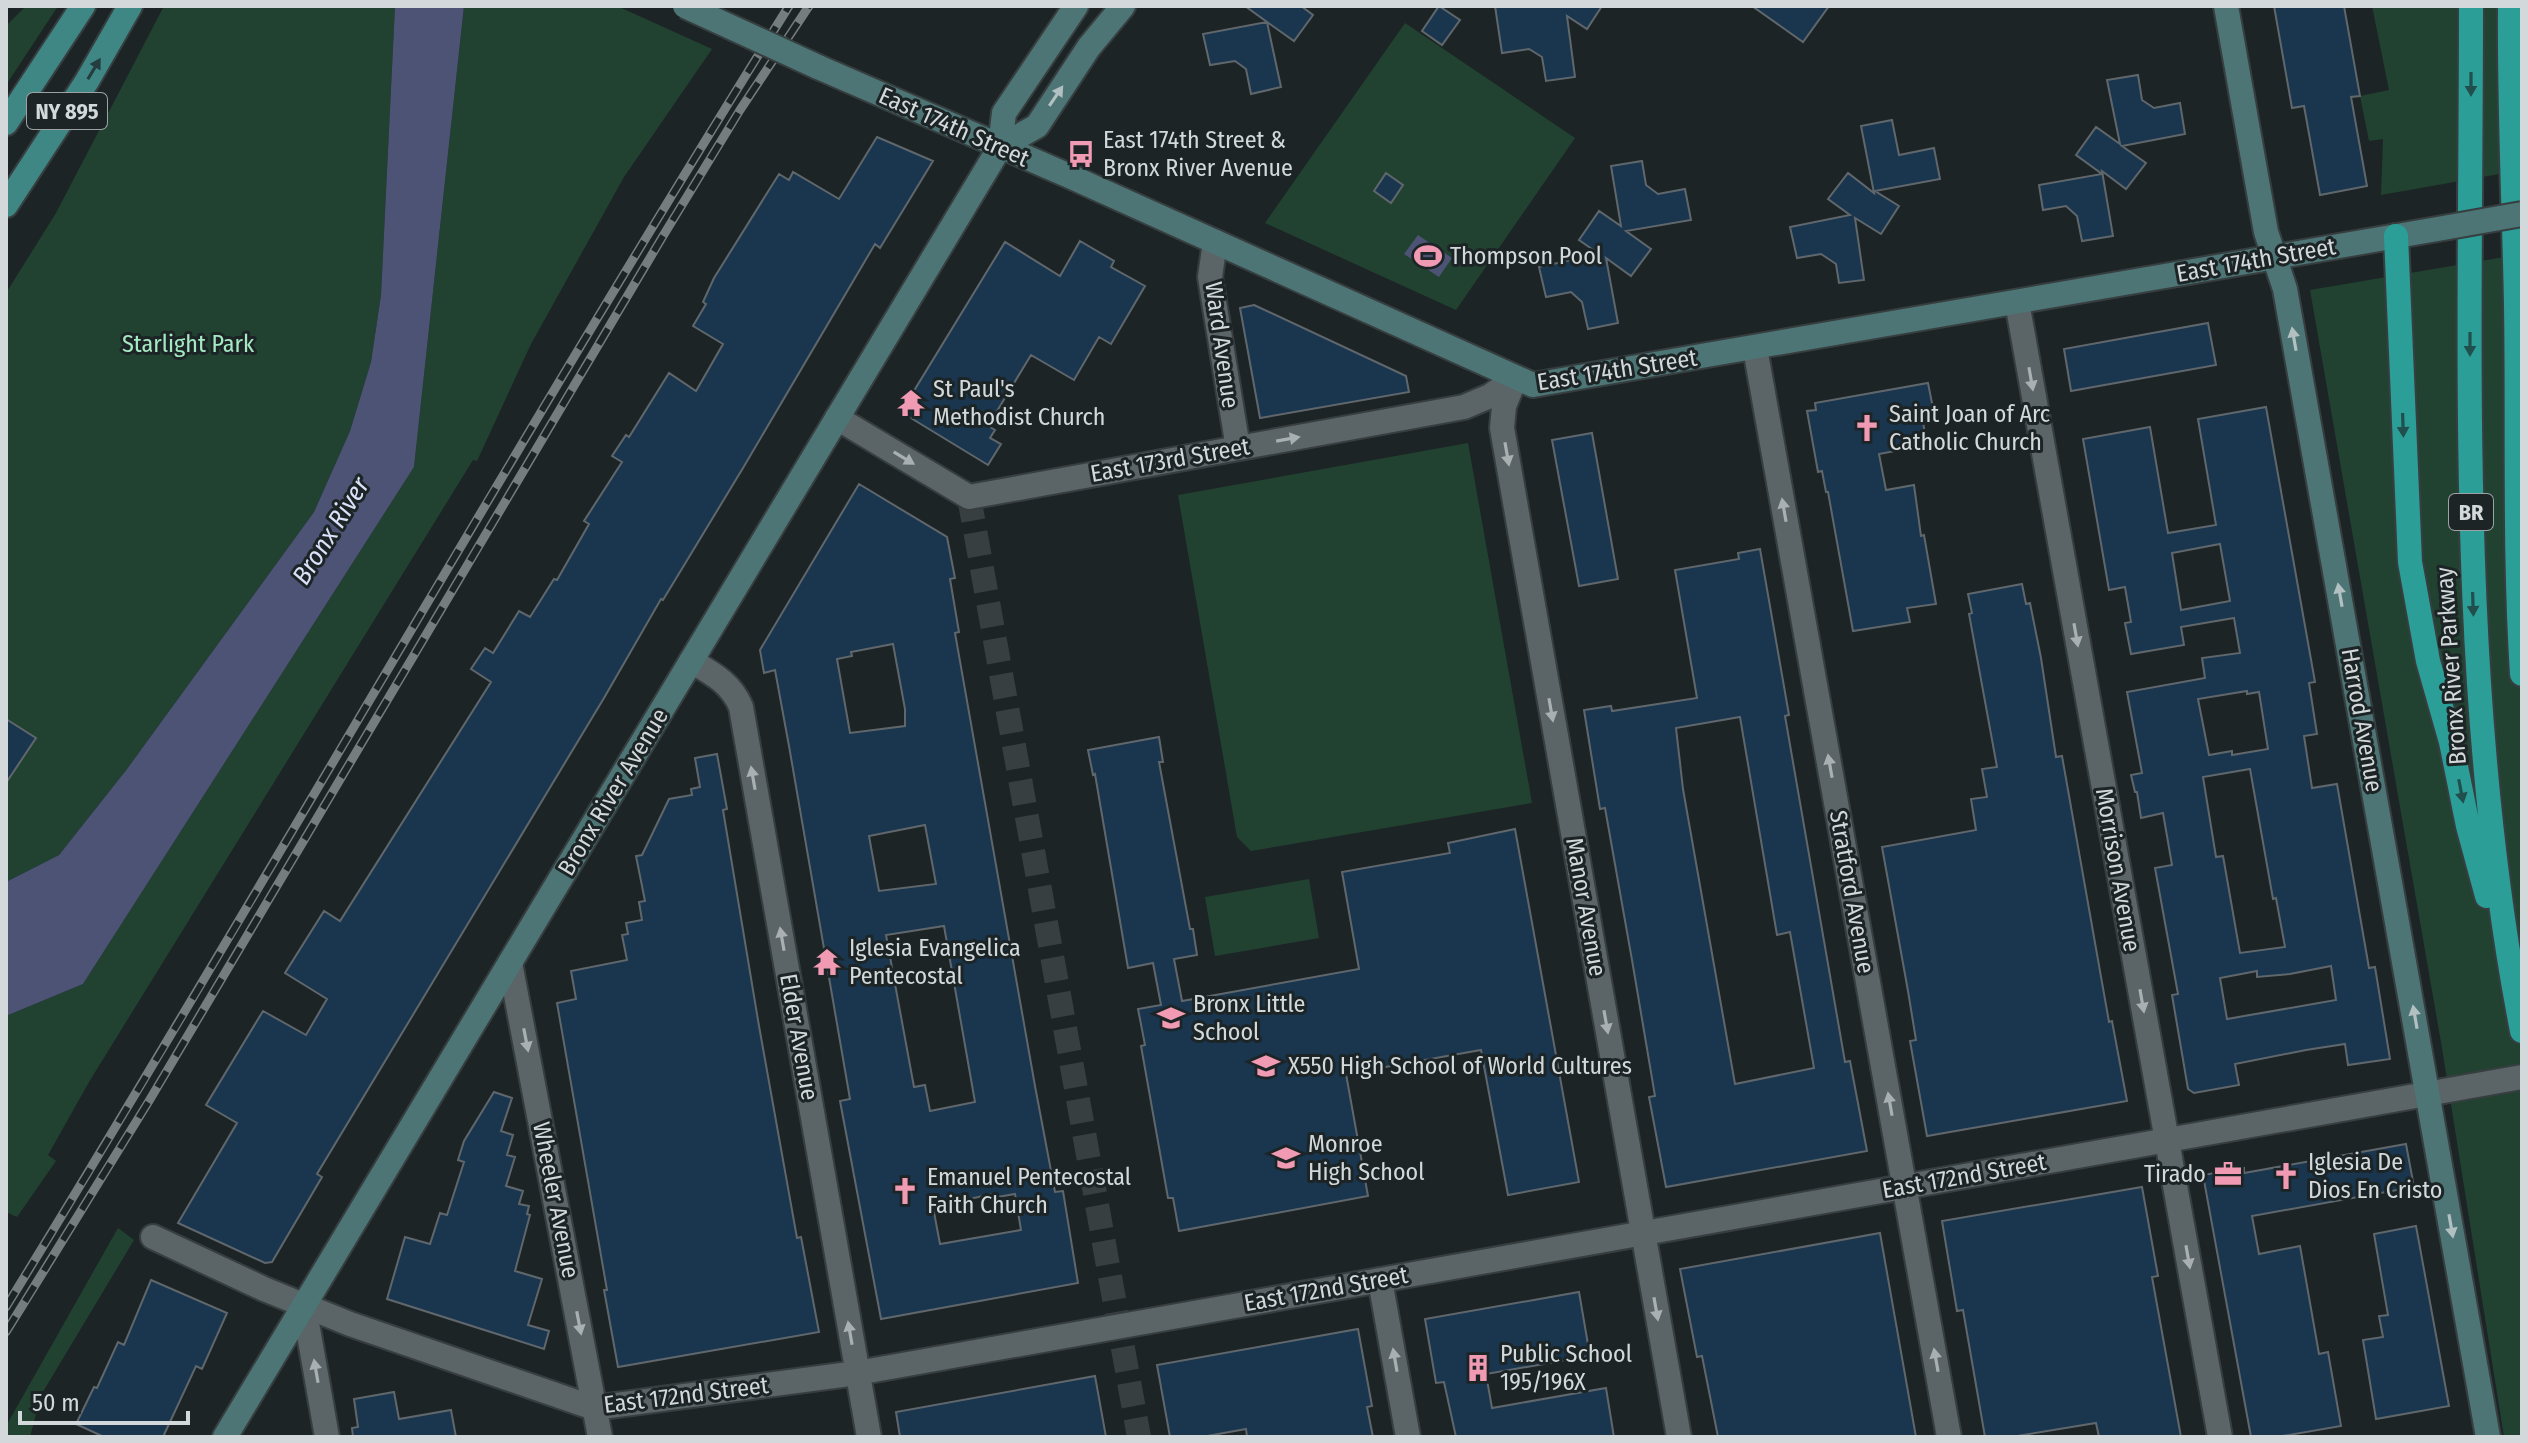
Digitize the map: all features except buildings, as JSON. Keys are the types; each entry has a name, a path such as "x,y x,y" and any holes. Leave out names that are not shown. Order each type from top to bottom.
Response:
{"highway":[{"name":"Bronx River Parkway","path":"2471,6 2471,490 2475,638 2493,842 2520,1024"},
{"name":"BR","path":"2510,6 2516,305 2516,523 2522,674"},
{"path":"2516,305 2522,212"},
{"path":"2396,236 2410,562 2428,661 2520,1024"}],"main road":[{"name":"NY 895","path":"6,123 83,6"},
{"name":"NY 895","path":"6,205 87,81 130,6"},
{"name":"East 174th Street","path":"685,6 1515,379 1538,385 2522,212"},
{"name":"Bronx River Avenue","path":"225,1437 1000,147 1004,113 1076,6"},
{"name":"Bronx River Avenue","path":"1000,147 1037,126 1089,47 1123,6"},
{"name":"Harrod Avenue","path":"2226,6 2264,222 2285,289 2488,1437"}],"street":[{"name":"Ward Avenue","path":"1215,242 1210,277 1238,448"},
{"name":"Morrison Avenue","path":"2017,302 2220,1437"},
{"name":"Stratford Avenue","path":"1755,348 1949,1437"},
{"name":"East 173rd Street","path":"837,418 969,497 1464,407 1490,396 1515,379"},
{"name":"Manor Avenue","path":"1515,379 1504,406 1502,428 1679,1437"},
{"name":"Elder Avenue","path":"691,661 723,680 735,692 741,707 869,1437"},
{"name":"Wheeler Avenue","path":"510,963 600,1437"},
{"name":"East 172nd Street","path":"153,1237 304,1306 594,1408 857,1373 2522,1077"},
{"path":"1380,1280 1408,1437"},
{"path":"304,1306 327,1437"}],"green space":[{"path":"26,6 58,6 6,85 6,26"},
{"name":"Starlight Park","path":"164,6 395,6 381,295 371,362 350,431 314,512 127,769 59,855 6,882 6,293 56,213"},
{"path":"464,6 617,6 712,49 624,177 531,344 477,461 473,460 89,1082 48,1155 56,1161 17,1217 6,1212 6,1016 83,984 414,467"},
{"path":"2372,6 2522,6 2522,170 2381,195 2383,139 2369,141 2360,96 2389,90"},
{"path":"1405,23 1575,138 1456,310 1265,223"},
{"path":"2522,254 2522,1437 2504,1437 2442,1048 2310,290"},
{"path":"1468,443 1532,803 1251,851 1237,837 1178,495"},
{"path":"1309,879 1319,938 1215,956 1205,897"},
{"path":"118,1228 134,1240 41,1395 30,1437 6,1437 6,1426"}],"water":[{"name":"Bronx River","path":"395,6 464,6 414,467 83,984 6,1016 6,882 59,855 127,769 314,512 350,431 371,362 381,295"},
{"name":"Thompson Pool","path":"1418,235 1452,258 1439,277 1404,254"}],"tunnel":[{"path":"969,497 1139,1437"}],"railway":[{"path":"6,1307 590,330 789,6"},
{"path":"6,1332 149,1101 663,236 740,110 809,6"}],"place":[{"name":"East 174th Street & Bronx River Avenue","path":"1081,154"},
{"name":"Thompson Pool","path":"1428,256"},
{"name":"St Paul's Methodist Church","path":"911,403"},
{"name":"Saint Joan of Arc Catholic Church","path":"1867,428"},
{"name":"Iglesia Evangelica Pentecostal","path":"827,962"},
{"name":"Bronx Little School","path":"1171,1018"},
{"name":"X550 High School of World Cultures","path":"1266,1066"},
{"name":"Monroe High School","path":"1286,1158"},
{"name":"Tirado","path":"2228,1174"},
{"name":"Iglesia De Dios En Cristo","path":"2286,1176"},
{"name":"Emanuel Pentecostal Faith Church","path":"905,1191"},
{"name":"Public School 195/196X","path":"1478,1368"}]}
